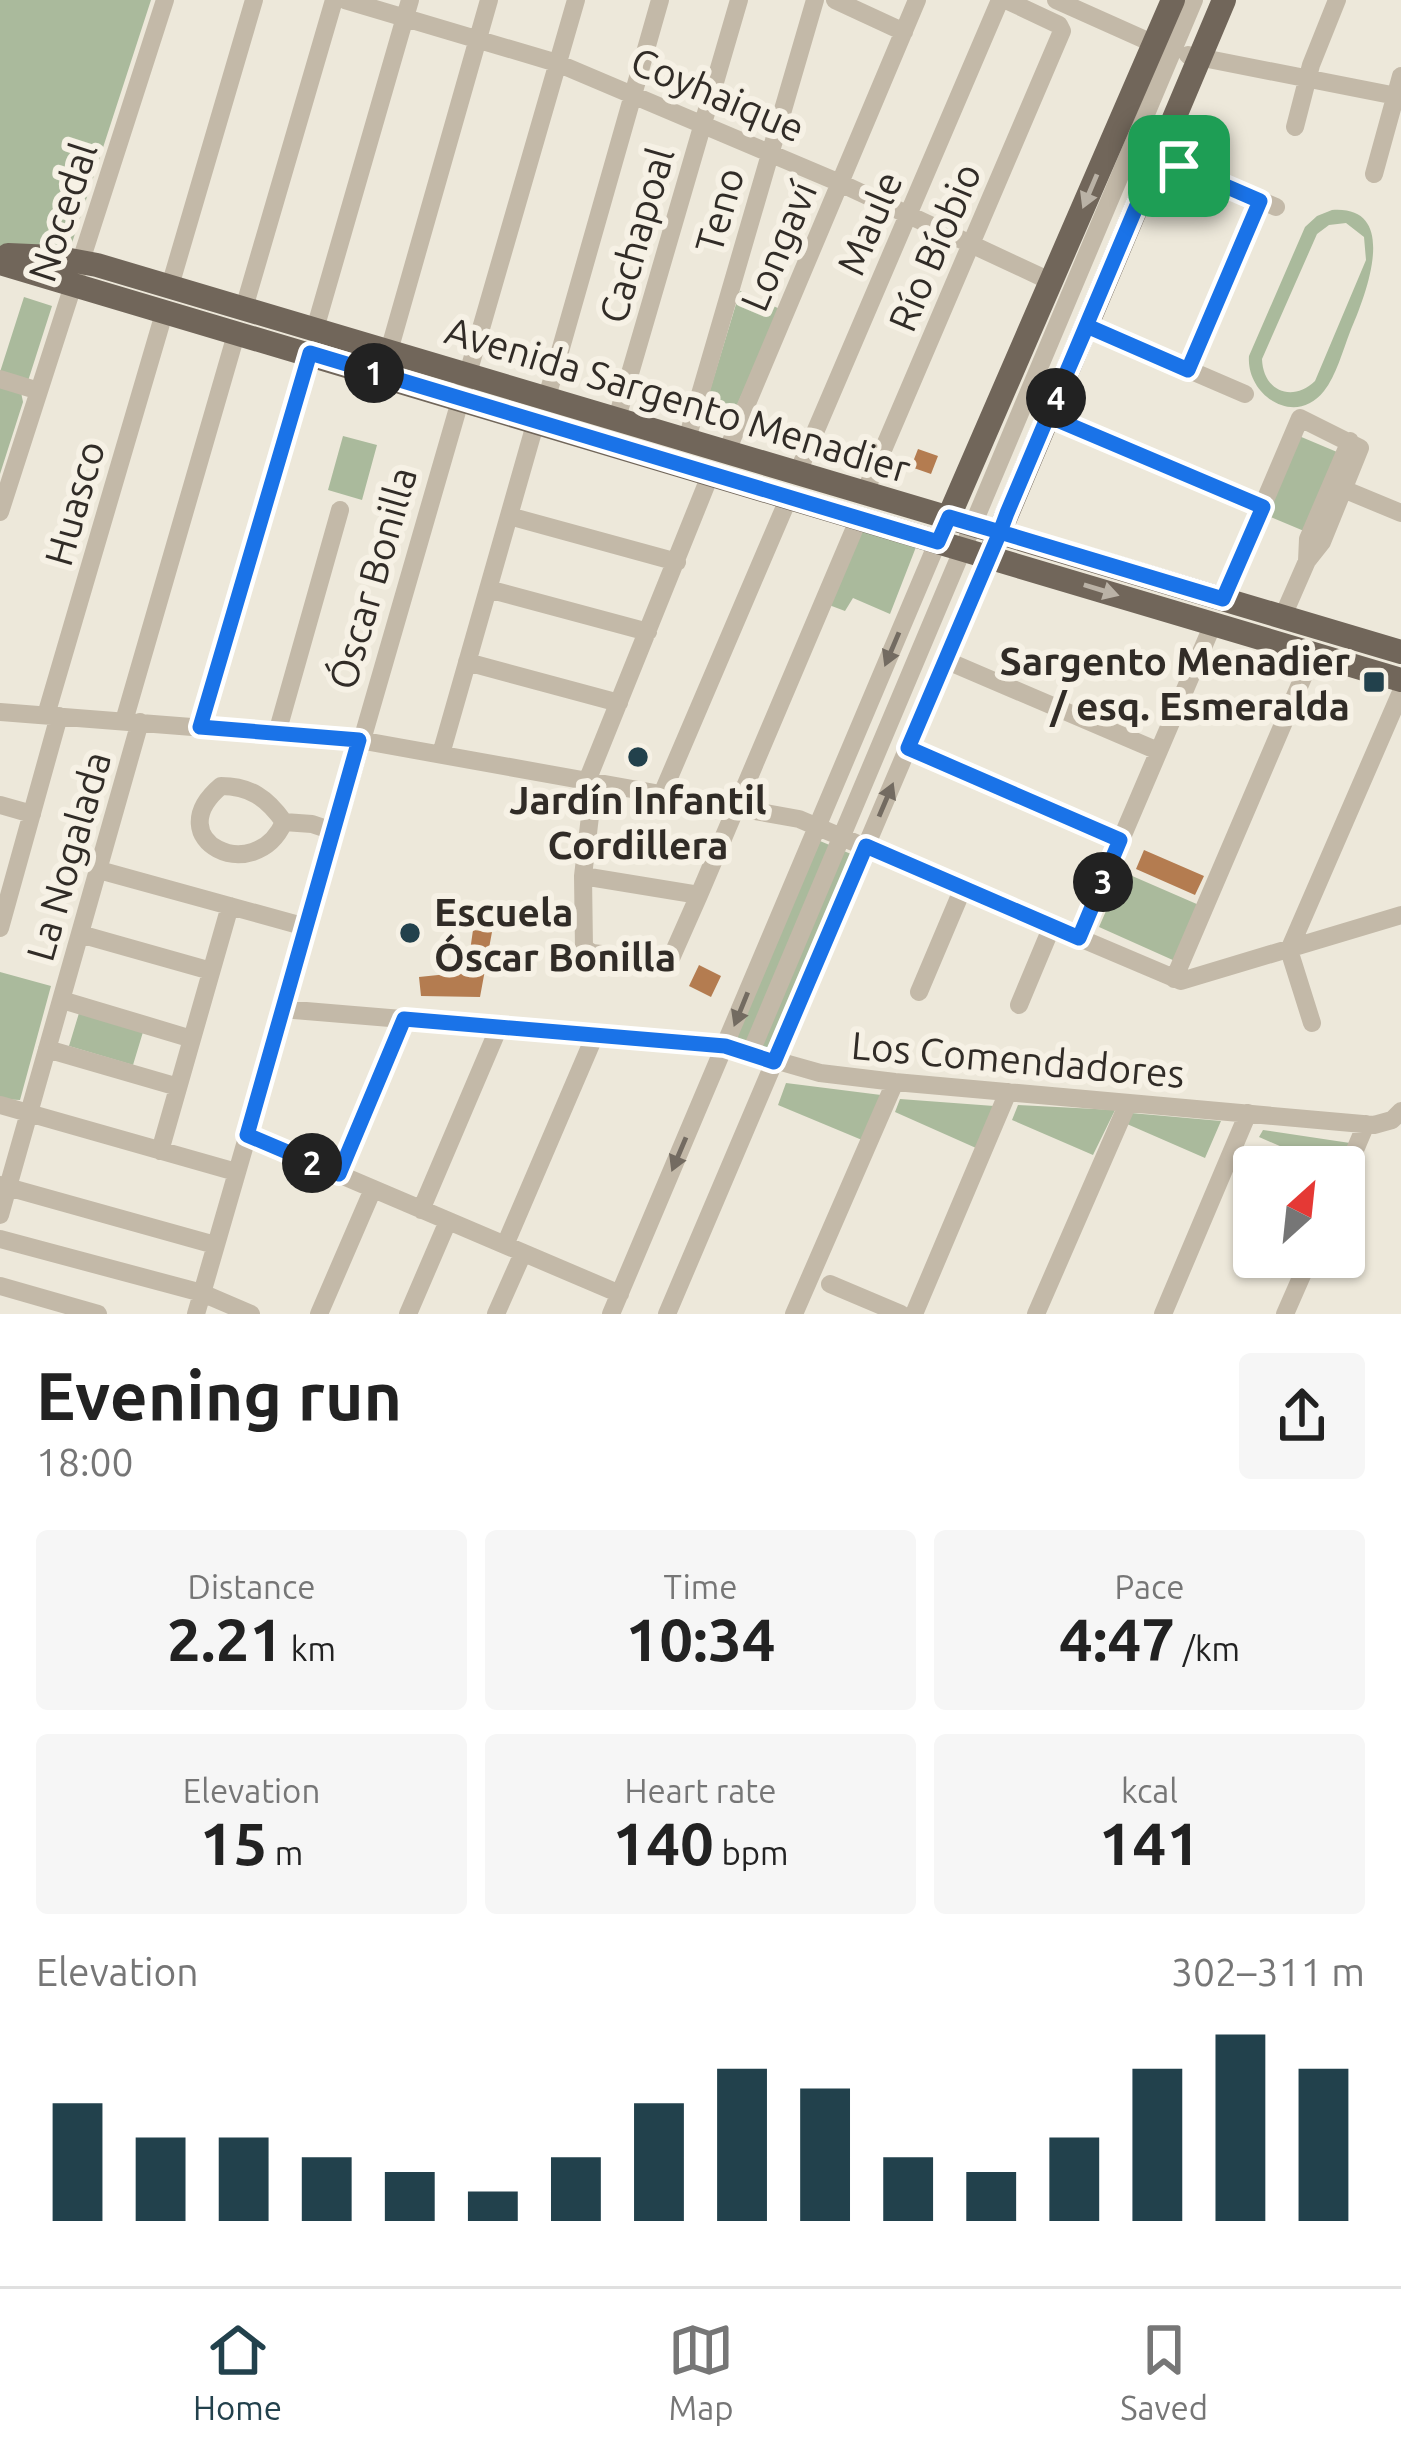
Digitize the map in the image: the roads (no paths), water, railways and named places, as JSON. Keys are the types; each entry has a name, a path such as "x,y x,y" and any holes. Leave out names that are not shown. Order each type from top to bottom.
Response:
{"main road":[{"path":"989,557 1224,0"},
{"path":"938,542 1162,47 1178,1"},
{"name":"Avenida Sargento Menadier","path":"0,259 77,271 541,409 711,473 1401,680"},
{"name":"Avenida Sargento Menadier","path":"313,341 388,351 463,386"},
{"name":"Avenida Sargento Menadier","path":"541,409 617,418 1401,652"}],"street":[{"name":"Nocedal","path":"0,512 164,0"},
{"name":"Huasco","path":"0,928 7,877 32,814 52,716 254,0"},
{"name":"La Nogalada","path":"0,1215 4,1186 99,869 132,722 240,320 334,0"},
{"name":"Coyhaique","path":"345,0 407,9 557,63 770,152 1052,282"},
{"path":"388,351 489,0"},
{"name":"Óscar Bonilla","path":"196,1314 576,0"},
{"path":"441,754 660,0"},
{"name":"Cachapoal","path":"617,418 739,0"},
{"name":"Teno","path":"687,439 815,0"},
{"path":"835,0 904,32"},
{"name":"Longaví","path":"727,451 917,0"},
{"name":"Río Bíobio","path":"865,492 1062,28 1003,0"},
{"name":"Maule","path":"798,472 1003,0"},
{"path":"1056,0 1083,6 1162,47 1199,58 1398,96"},
{"path":"1295,128 1337,0"},
{"path":"200,727 407,9"},
{"path":"750,1054 974,524 1162,47"},
{"path":"1374,174 1401,76"},
{"path":"1157,158 1268,204 1188,370"},
{"path":"1087,326 1245,394"},
{"path":"0,379 39,391"},
{"path":"1048,416 1263,507"},
{"path":"1223,599 1300,418 1360,448 1339,486 1322,542 1307,561 1283,616"},
{"path":"711,473 590,782 583,876 586,951 669,960 859,518"},
{"path":"1339,486 1401,513"},
{"path":"662,794 789,497"},
{"path":"277,733 340,510"},
{"path":"509,516 677,562"},
{"path":"611,1314 938,542"},
{"path":"668,1314 989,557"},
{"path":"488,589 648,632"},
{"path":"1079,938 1213,624"},
{"path":"1174,979 1313,654"},
{"path":"945,660 1159,751"},
{"path":"467,662 619,703"},
{"path":"1312,1023 1289,950 1401,692"},
{"path":"0,712 359,740 816,825 1174,979 1190,981 1401,915"},
{"path":"908,748 1120,840"},
{"path":"284,822 276,839 259,850 236,854 214,849 203,839 200,824 210,796 221,786 243,786 271,804 284,822 333,831"},
{"path":"0,805 32,814"},
{"path":"99,869 306,927"},
{"path":"583,876 699,895"},
{"path":"920,992 963,888"},
{"path":"160,1150 230,906"},
{"path":"1019,1006 1052,926"},
{"path":"80,934 211,971"},
{"path":"62,1000 192,1039"},
{"name":"Los Comendadores","path":"283,1009 725,1046 820,1073 895,1082 1366,1124 1396,1115"},
{"path":"339,1174 404,1019"},
{"path":"422,1210 499,1027"},
{"path":"496,1314 514,1249 595,1035"},
{"path":"47,1049 178,1087"},
{"path":"794,1314 895,1082"},
{"path":"914,1314 1008,1092"},
{"path":"1036,1314 1128,1103"},
{"path":"0,1105 236,1172"},
{"path":"1163,1314 1248,1113"},
{"path":"1357,1146 1366,1124"},
{"path":"247,1135 620,1294"},
{"path":"4,1186 215,1245"},
{"path":"319,1314 373,1189"},
{"path":"408,1314 448,1221"},
{"path":"0,1239 202,1293 251,1314"},
{"path":"1286,1314 1301,1278"},
{"path":"830,1284 901,1314"},
{"path":"0,1286 98,1314"}],"place":[{"name":"Sargento Menadier / esq. Esmeralda","path":"1374,682"},
{"name":"Jardín Infantil Cordillera","path":"638,757"},
{"name":"Escuela Óscar Bonilla","path":"410,933"}]}
